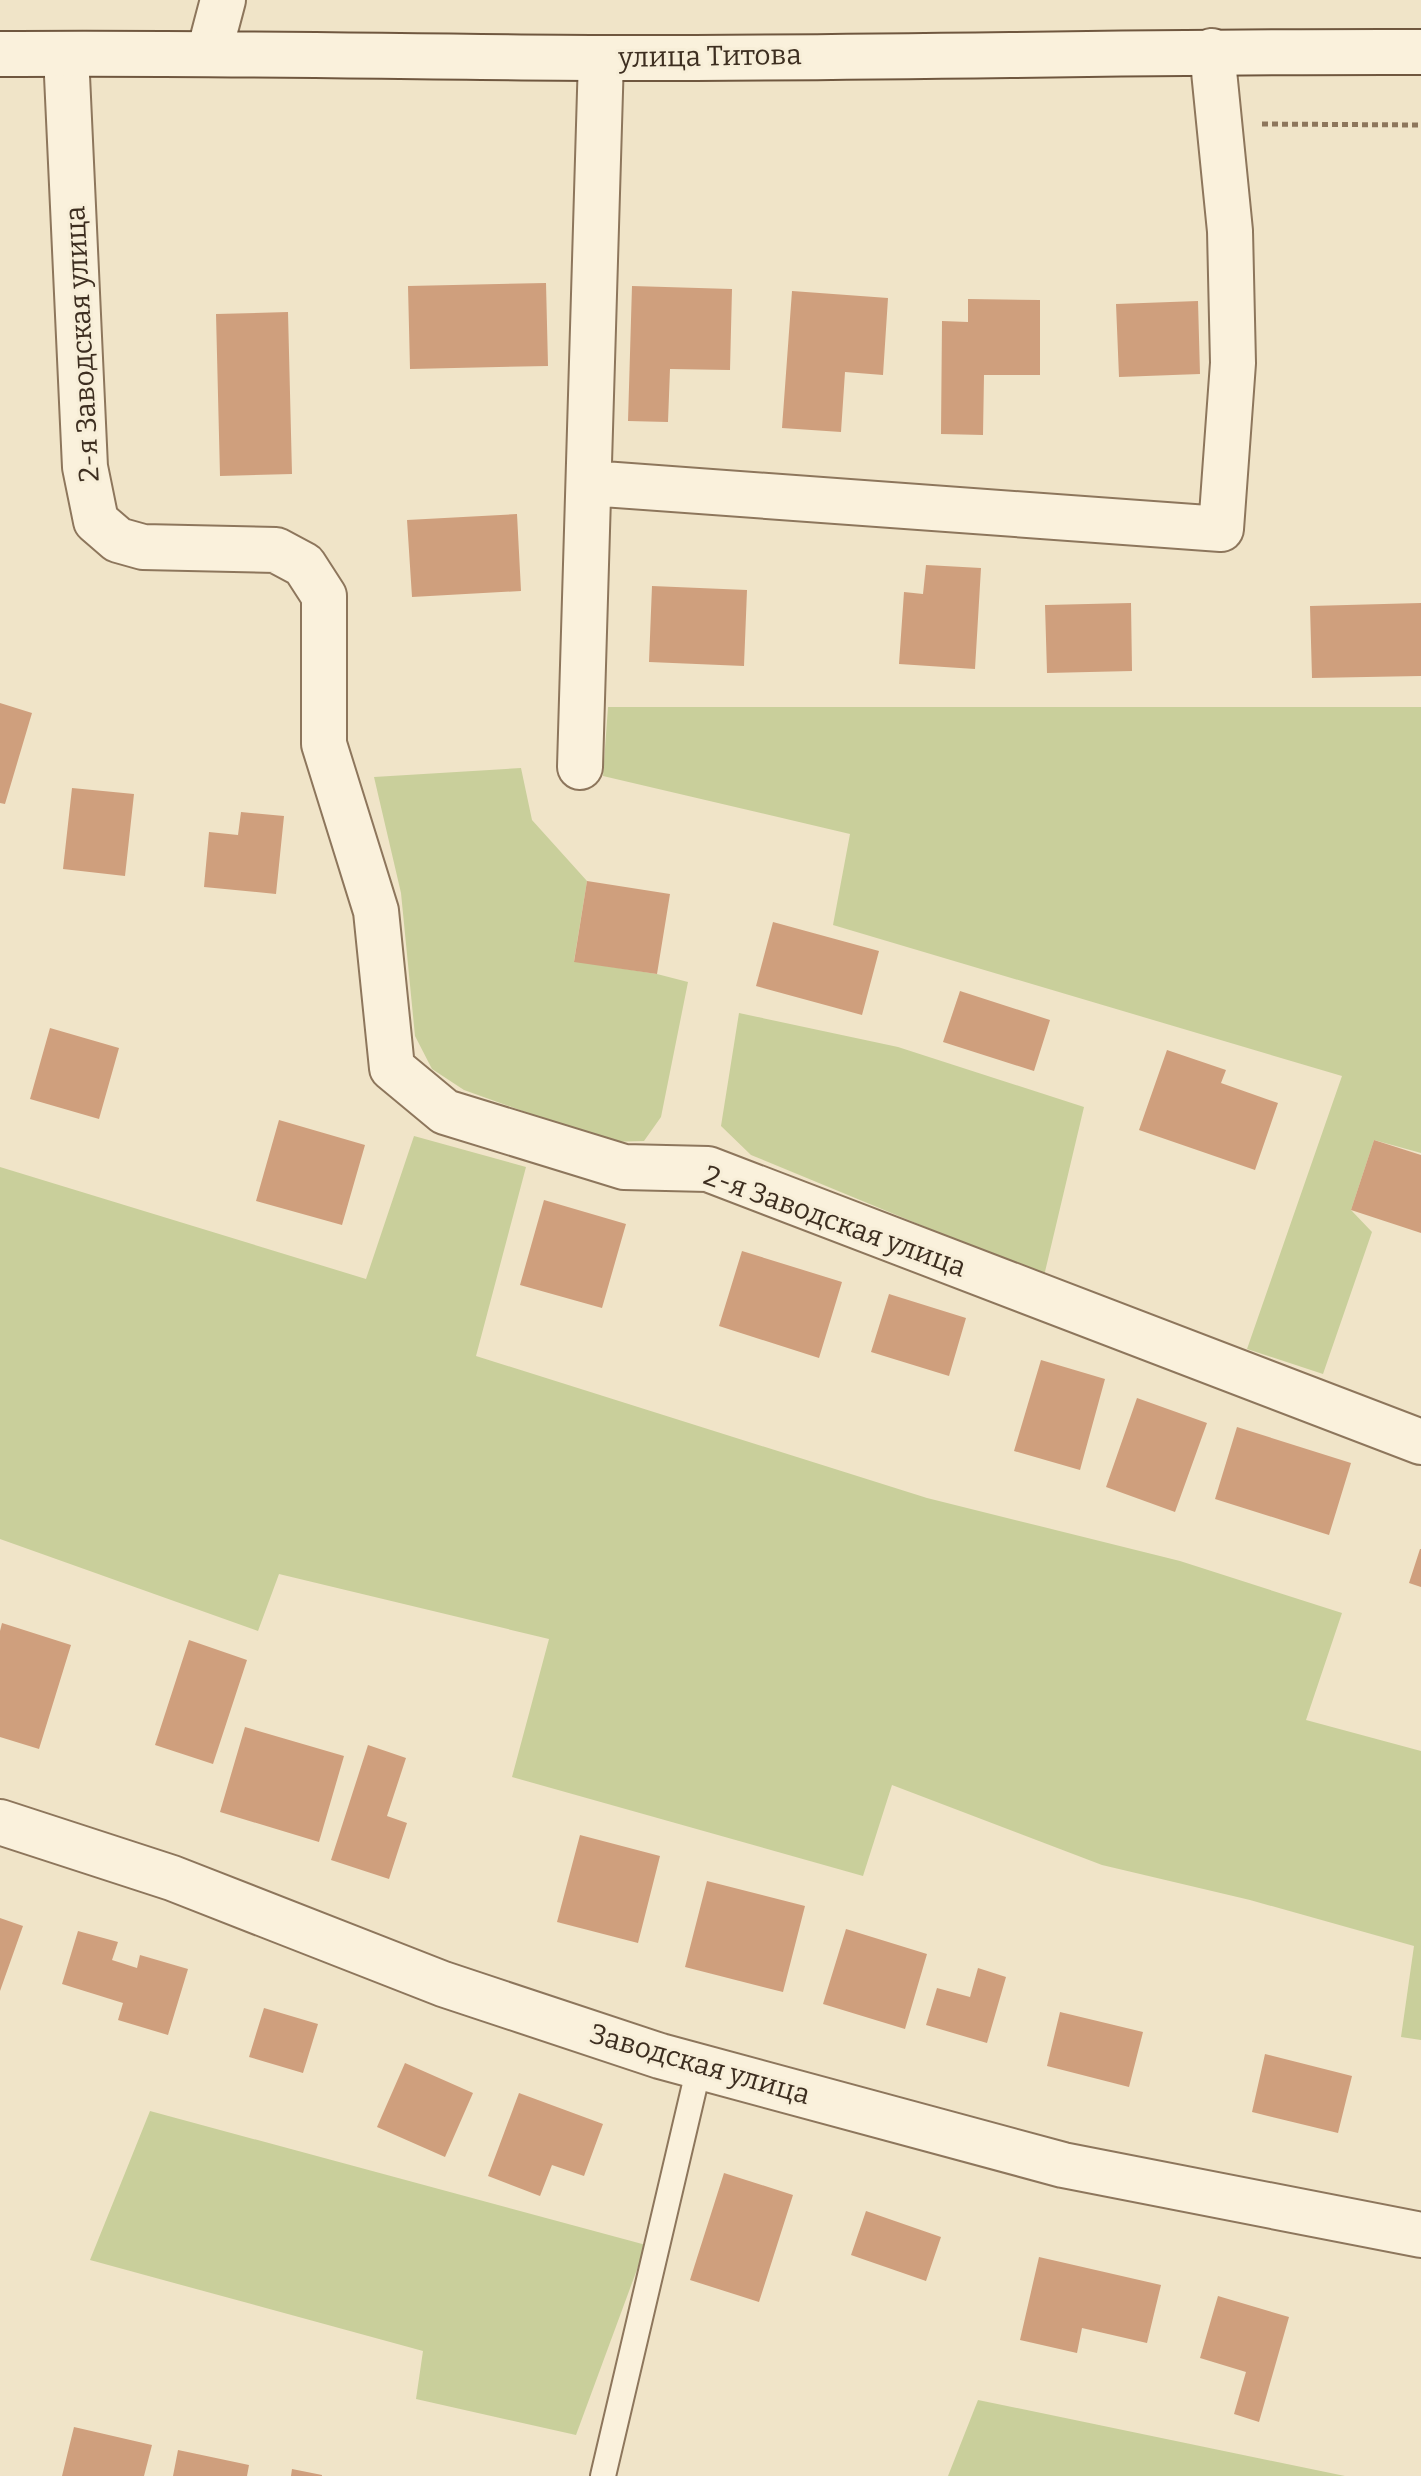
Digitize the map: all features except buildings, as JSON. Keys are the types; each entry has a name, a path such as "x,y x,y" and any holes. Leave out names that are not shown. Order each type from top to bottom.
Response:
{"street":[{"path":"209,53 223,0"},
{"path":"589,483 1221,529 1233,363 1230,231 1212,51"},
{"name":"улица Титова","path":"0,54 601,58 1212,51 1421,52"},
{"name":"2-я Заводская улица","path":"66,54 85,467 96,521 118,540 143,547 276,550 304,565 324,596 324,744 376,911 392,1068 445,1112 624,1167 708,1169 1421,1442"},
{"path":"580,767 601,58"},
{"name":"Заводская улица","path":"0,1822 172,1878 443,1984 699,2067 1063,2165 1421,2235"}],"lane":[{"path":"603,2476 699,2067"}],"path":[{"path":"1219,124 1421,125"}],"green space":[{"path":"608,707 1421,707 1421,1153 1374,1140 1351,1210 1372,1232 1323,1374 1247,1349 1342,1076 833,925 850,834 603,776"},
{"path":"521,768 532,820 587,881 574,961 688,982 661,1117 644,1141 609,1142 464,1090 432,1069 415,1036 401,893 374,777"},
{"path":"739,1013 898,1047 1084,1107 1044,1276 751,1155 721,1126"},
{"path":"414,1136 526,1167 476,1356 927,1498 1180,1561 1342,1613 1306,1720 1421,1751 1421,2040 1401,2037 1414,1946 1250,1900 1102,1865 892,1785 863,1876 512,1777 549,1639 279,1574 258,1631 0,1539 0,1167 366,1279"},
{"path":"150,2111 646,2245 576,2435 416,2399 423,2351 90,2260"},
{"path":"978,2400 1345,2476 948,2476"}]}
